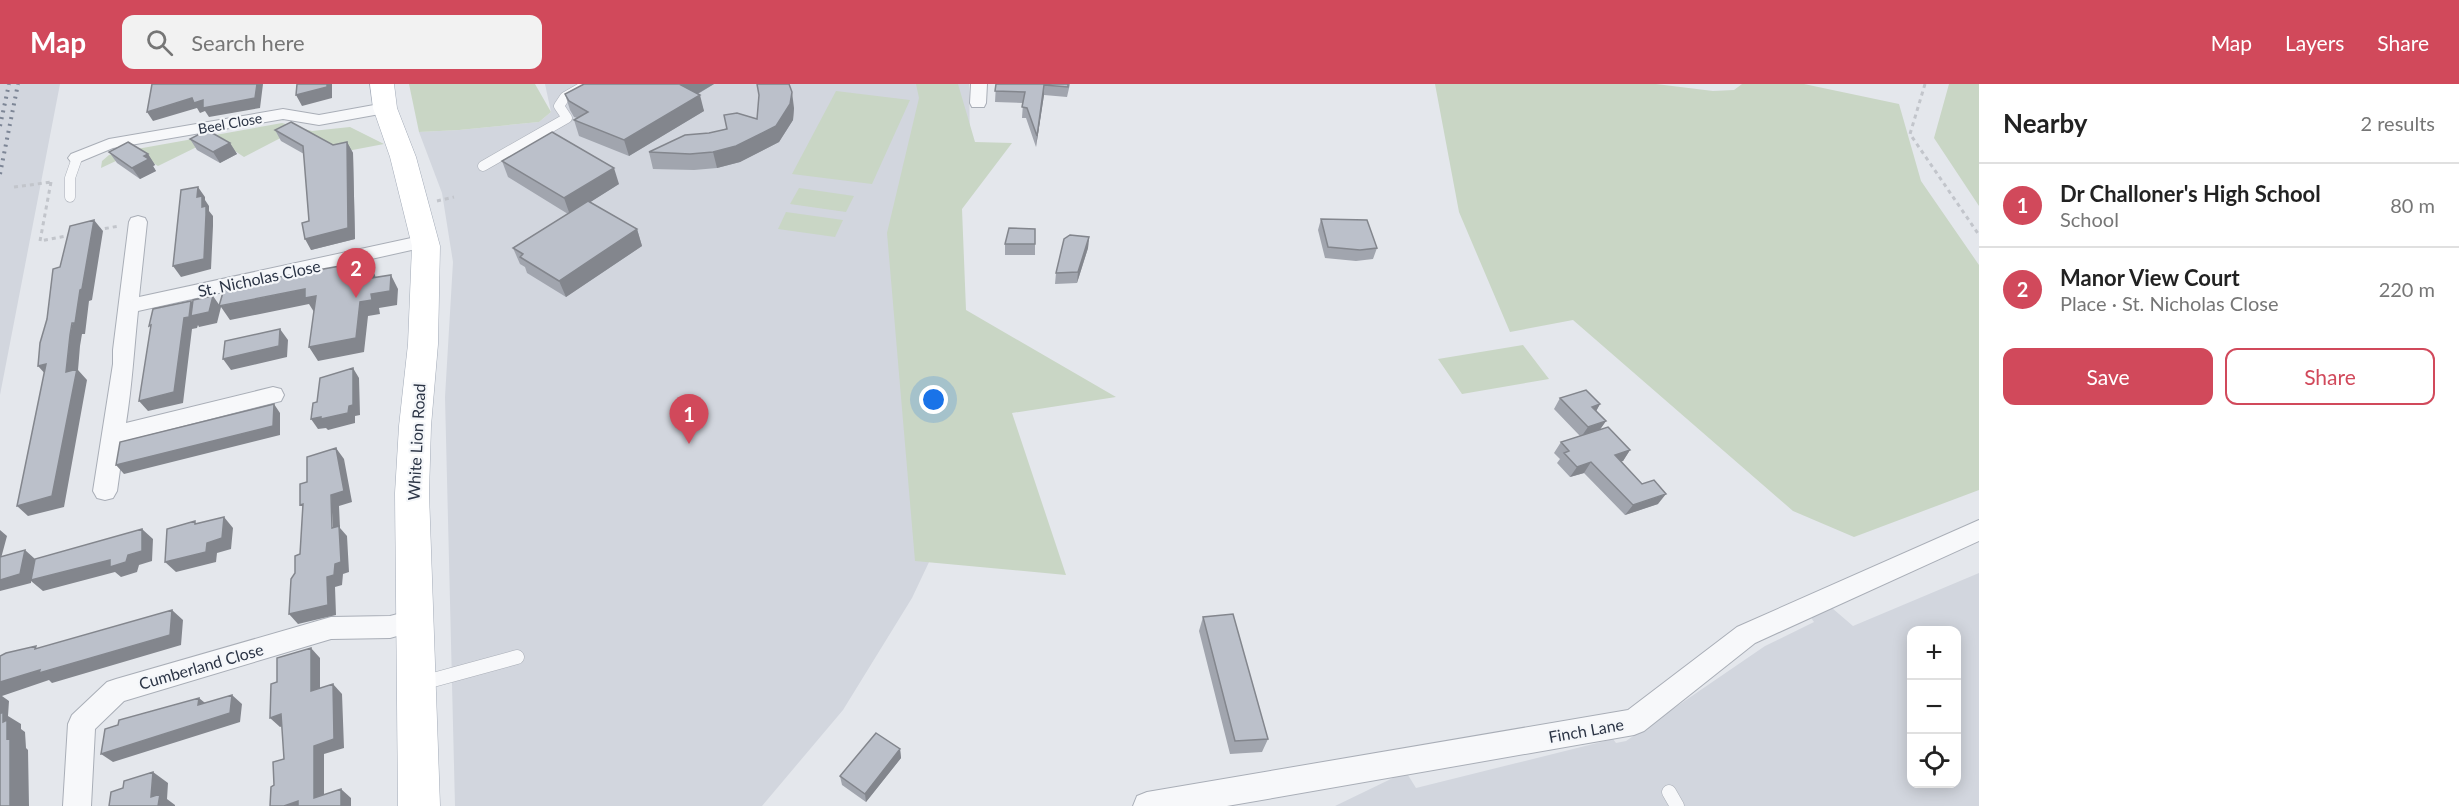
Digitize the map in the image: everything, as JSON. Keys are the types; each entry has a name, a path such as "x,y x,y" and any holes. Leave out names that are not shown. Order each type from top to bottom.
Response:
{"main road":[{"name":"White Lion Road","path":"384,96 403,157 424,242 423,344 415,426 412,493 413,621 419,806"}],"street":[{"path":"978,103 979,84"},
{"name":"Beel Close","path":"77,158 109,144 283,114 319,120 384,96"},
{"path":"105,491 138,222"},
{"name":"St. Nicholas Close","path":"129,306 424,242"},
{"path":"113,435 273,395"},
{"name":"Finch Lane","path":"1147,806 1634,722 1746,635 1979,530"},
{"name":"Cumberland Close","path":"77,806 81,724 116,691 331,628 390,627 413,621"}],"lane":[{"path":"483,166 567,118 559,106 565,97 588,84"},
{"path":"70,196 70,178 77,158"},
{"path":"415,685 517,657"},
{"path":"1669,792 1677,806"}],"path":[{"path":"1925,84 1910,134 1979,235"},
{"path":"14,187 53,182 40,241 73,235"},
{"path":"94,231 138,222"}],"shaded area":[{"path":"0,84 60,84 0,395"},
{"path":"545,84 969,84 970,142 962,192 947,524 912,598 843,710 762,806 455,806 445,397 453,262 442,193 419,132 539,122 551,112"},
{"path":"1979,573 1979,806 1335,806 1395,777 1408,775 1416,788 1613,739 1616,743 1626,741 1765,646 1814,622 1810,616 1832,608 1853,626"}],"green space":[{"path":"409,84 535,84 551,112 539,122 419,132"},
{"path":"916,84 958,84 975,142 1012,143 962,209 966,310 1116,397 1012,413 1066,575 915,561 887,233 919,98"},
{"path":"1435,84 1656,84 1713,91 1734,90 1742,84 1804,84 1899,104 1921,181 1979,265 1979,490 1854,537 1793,511 1573,320 1510,332 1459,212"},
{"path":"1949,84 1979,84 1979,206 1934,138"},
{"path":"836,91 910,100 872,184 792,174"},
{"path":"282,123 312,131 350,127 384,144 342,152 296,130 244,157 215,138 158,166 135,152 101,168 102,161 109,155 120,152"},
{"path":"799,188 854,196 846,212 790,204"},
{"path":"786,212 843,220 835,237 778,229"},
{"path":"1523,345 1549,379 1462,394 1438,359"}],"building":[{"path":"152,84 257,84 255,98 203,108 203,100 194,103 192,98 147,112"},
{"path":"297,84 327,84 327,87 296,95"},
{"path":"584,84 683,84 681,85 700,95 624,140 574,120 588,112 569,101 565,94"},
{"path":"757,84 789,84 792,92 790,104 776,126 736,146 713,152 690,154 649,152 685,135 727,129 724,115 737,113 757,119 759,95"},
{"path":"996,84 1068,84 1068,87 1044,85 1037,136 1027,108 1022,107 1025,92 995,91"},
{"path":"291,122 333,145 347,142 348,228 305,239 302,223 309,221 303,146 275,130"},
{"path":"207,130 230,143 213,152 190,139"},
{"path":"552,132 614,168 564,198 502,161"},
{"path":"128,142 148,154 144,156 149,159 132,168 109,152"},
{"path":"198,187 197,197 202,196 202,207 206,206 204,259 173,266 181,190"},
{"path":"588,201 637,229 559,281 520,257 523,254 513,248"},
{"path":"1321,219 1367,220 1377,248 1360,250 1328,247"},
{"path":"94,220 75,323 72,323 70,335 66,372 77,369 52,496 17,506 46,364 38,366 53,269 60,267 70,226"},
{"path":"1009,228 1035,229 1035,244 1005,244"},
{"path":"1070,235 1089,237 1078,272 1056,273 1064,239"},
{"path":"368,261 368,274 372,273 371,278 391,275 390,291 371,294 372,300 360,302 356,338 309,347 316,296 305,298 305,289 219,306 224,289"},
{"path":"213,296 209,312 191,316 193,300"},
{"path":"191,301 189,317 184,318 174,392 139,401 153,309"},
{"path":"280,329 279,346 223,359 225,341"},
{"path":"353,368 353,405 349,406 348,413 311,419 313,403 317,402 320,378"},
{"path":"1586,390 1600,404 1592,407 1606,421 1588,427 1560,398"},
{"path":"274,404 273,426 116,465 120,442"},
{"path":"1608,427 1630,450 1615,455 1642,484 1654,480 1666,494 1633,505 1591,462 1577,467 1564,453 1569,451 1561,442"},
{"path":"336,448 344,491 331,495 332,528 339,526 341,562 335,564 334,575 327,577 328,605 289,614 295,556 300,554 303,504 300,505 300,484 307,482 307,457"},
{"path":"224,517 222,538 207,543 206,552 165,562 167,529 195,521 195,524"},
{"path":"142,529 142,551 128,555 126,562 110,567 110,560 31,580 35,559"},
{"path":"25,550 20,574 0,580 0,557"},
{"path":"172,610 170,635 0,682 0,656 6,653 36,646 35,649"},
{"path":"1233,614 1268,739 1235,741 1203,617"},
{"path":"311,648 311,691 333,684 334,739 314,746 314,798 341,789 341,806 298,806 298,801 284,806 270,806 271,787 274,785 273,762 284,759 281,714 270,718 271,684 277,682 277,658"},
{"path":"232,695 230,713 101,754 105,729 118,725 119,720 199,698 198,705"},
{"path":"3,712 3,722 7,720 7,739 10,738 10,806 0,806 0,714"},
{"path":"876,733 900,749 865,794 840,776"},
{"path":"153,772 151,797 160,794 158,806 109,806 111,792 123,788 124,781"}],"railway":[{"path":"0,126 9,84"},
{"path":"0,174 18,84"}],"place":[{"name":"Manor View Court","path":"356,298"},
{"name":"Dr Challoner's High School","path":"689,444"}]}
